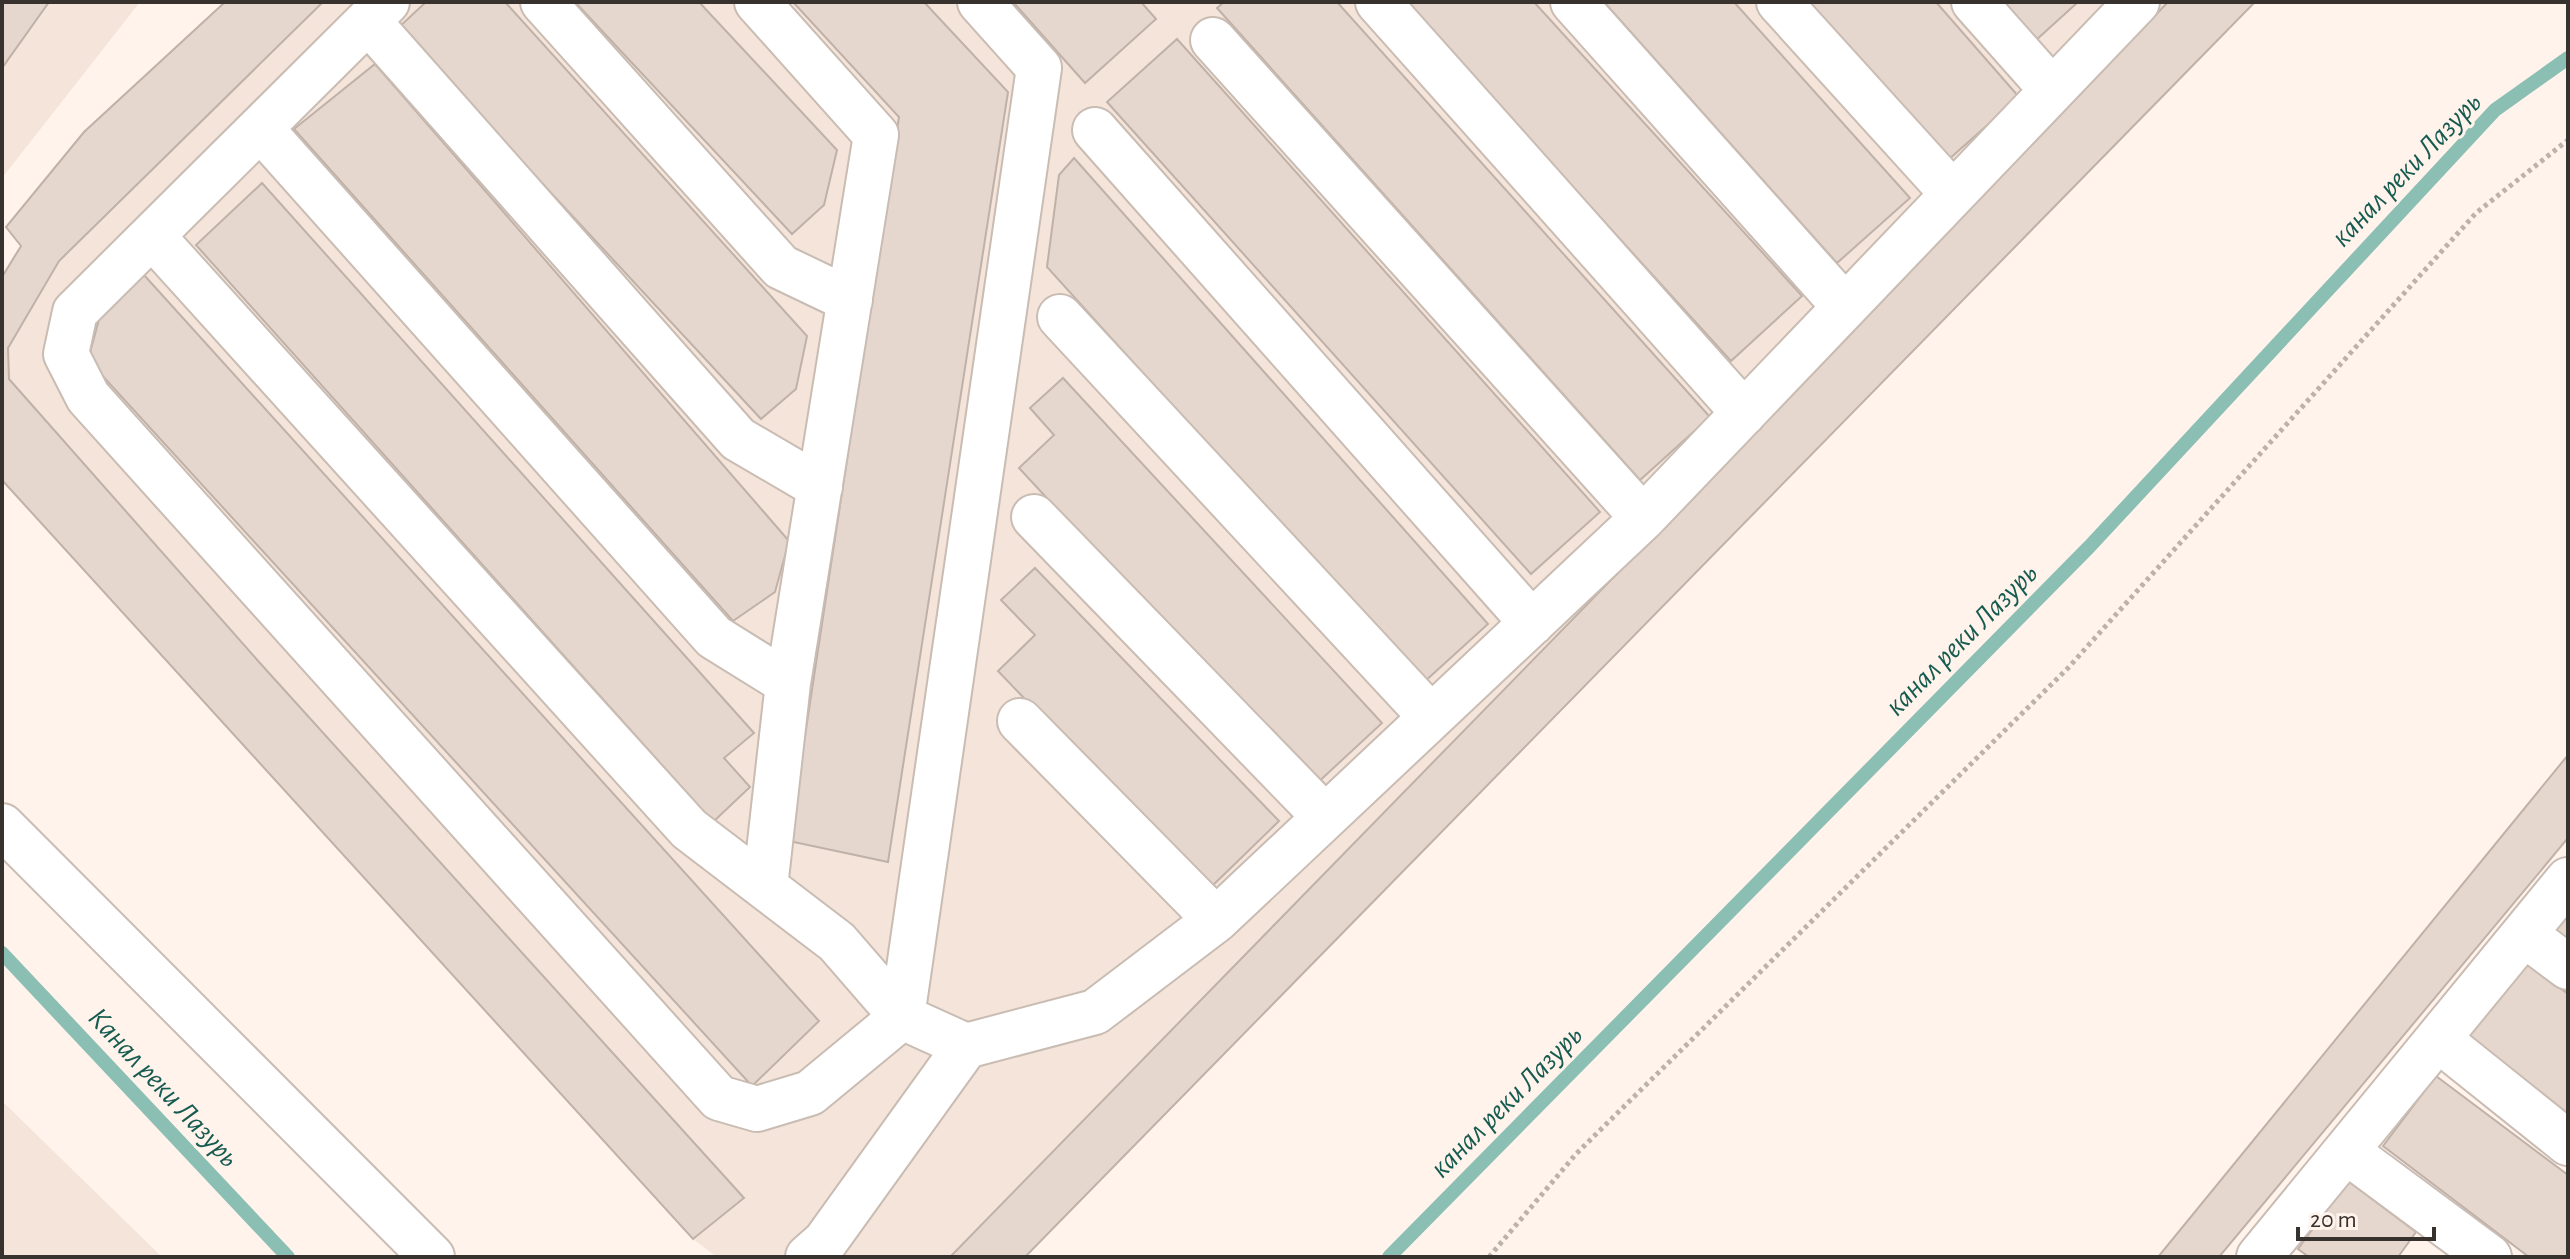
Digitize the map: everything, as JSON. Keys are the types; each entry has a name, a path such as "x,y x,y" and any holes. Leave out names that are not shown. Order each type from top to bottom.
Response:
{"street":[{"path":"543,2 781,267 850,300"},
{"path":"757,2 876,135 788,683 765,887"},
{"path":"820,487 738,439 378,12 154,238 75,312 66,354 88,397 719,1098 757,1109 810,1093 902,1017 1039,68 980,2"},
{"path":"1378,2 1744,413"},
{"path":"1573,2 1845,307"},
{"path":"1779,2 1953,194"},
{"path":"1974,2 2052,90"},
{"path":"154,238 689,829 837,942 902,1017 966,1046 1095,1012 1216,920 1643,518 2137,2"},
{"path":"1213,40 1643,518"},
{"path":"261,129 714,637 788,683"},
{"path":"1095,130 1532,623"},
{"path":"1060,317 1431,717"},
{"path":"1034,517 1325,817"},
{"path":"1020,721 1216,920"},
{"path":"2,826 432,1257"},
{"path":"2264,1255 2568,880"},
{"path":"2524,934 2568,967"},
{"path":"2438,1039 2568,1143"},
{"path":"808,1257 825,1242 966,1046"},
{"path":"2346,1151 2489,1257"}],"path":[{"path":"1489,1257 1576,1154 2068,668 2476,213 2568,140"}],"shaded area":[{"path":"2,2 140,2 2,178"},
{"path":"225,2 2255,2 1024,1257 717,1257 693,1239 2,480 2,277 21,246"},
{"path":"2,1101 162,1257 2,1257"}],"building":[{"path":"2,2 49,2 2,68"},
{"path":"225,2 323,2 59,261 8,348 9,379 259,662 744,1198 693,1239 2,480 2,277 21,246 6,227 84,132"},
{"path":"426,2 505,2 807,336 796,389 761,419 398,28"},
{"path":"575,2 699,2 837,150 824,205 792,234"},
{"path":"793,2 924,2 1008,92 888,862 789,841 899,117"},
{"path":"1013,2 1141,2 1156,19 1085,83"},
{"path":"1224,2 1337,2 1710,417 1640,480 1217,8"},
{"path":"1404,2 1534,2 1802,296 1731,361"},
{"path":"1604,2 1734,2 1910,198 1837,263"},
{"path":"1809,2 1936,2 2019,97 1948,160"},
{"path":"2001,2 2078,2 2035,41"},
{"path":"2168,2 2255,2 1025,1257 950,1257 1818,368"},
{"path":"1177,39 1600,512 1531,574 1107,102"},
{"path":"375,64 789,541 775,592 733,621 294,129"},
{"path":"1074,158 1488,624 1423,683 1047,267 1059,175"},
{"path":"262,183 754,733 724,758 750,787 713,822 196,245"},
{"path":"144,275 819,1021 752,1086 88,360 101,312"},
{"path":"1063,378 1382,723 1314,786 1019,468 1054,435 1030,408"},
{"path":"1035,568 1279,821 1208,890 998,671 1035,635 1001,600"},
{"path":"2568,755 2568,838 2219,1257 2158,1257"},
{"path":"2568,913 2568,942 2554,932"},
{"path":"2520,958 2568,994 2568,1119 2461,1040"},
{"path":"2436,1076 2568,1175 2568,1257 2529,1257 2383,1146"},
{"path":"2348,1181 2416,1232 2398,1257 2309,1257 2298,1249"}],"waterway":[{"name":"канал реки Лазурь","path":"1389,1257 2090,546 2495,110 2568,58"},
{"name":"Канал реки Лазурь","path":"2,953 288,1257"}]}
